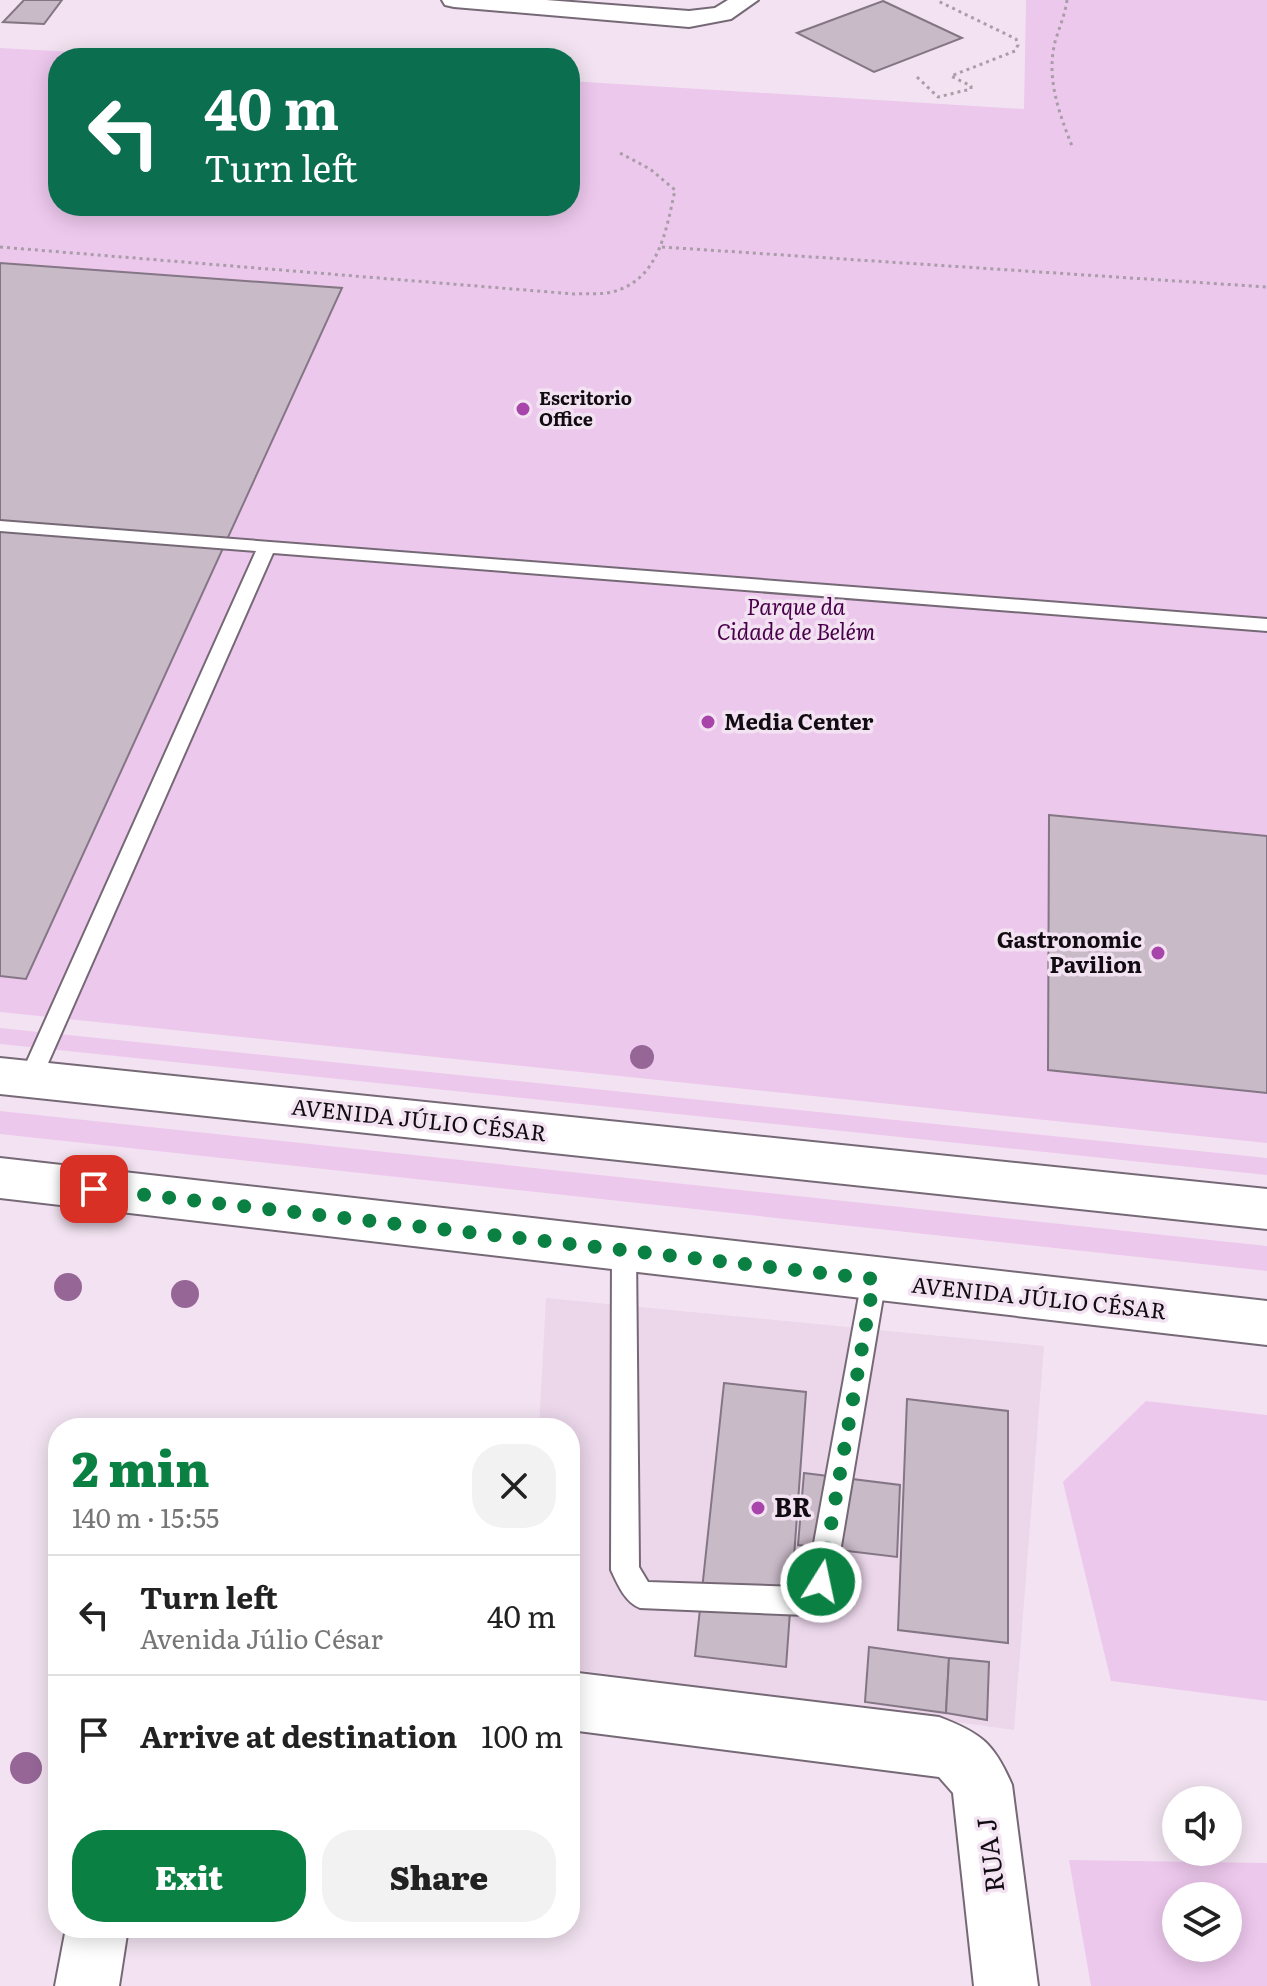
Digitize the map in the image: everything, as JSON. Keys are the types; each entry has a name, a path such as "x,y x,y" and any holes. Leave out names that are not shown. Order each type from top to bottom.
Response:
{"main road":[{"path":"454,0 689,19 722,14 746,0"},
{"name":"AVENIDA JÚLIO CÉSAR","path":"15,1078 1267,1209"},
{"name":"AVENIDA JÚLIO CÉSAR","path":"0,1178 1267,1323"},
{"name":"RUA J","path":"580,1702 939,1746 959,1753 982,1785 1006,1986"},
{"path":"87,1986 95,1938"}],"lane":[{"path":"0,526 1267,625"},
{"path":"15,1078 267,547"},
{"path":"624,1251 625,1570 640,1595 805,1601 821,1582 874,1279"}],"path":[{"path":"917,77 938,97 971,89 971,86 951,76 1015,51 1018,45 1016,39 936,0"},
{"path":"1067,0 1066,18 1054,43 1053,71 1057,109 1072,146"},
{"path":"0,247 574,294 612,292 646,275 662,247 675,190 650,169 618,152"},
{"path":"662,247 1267,287"}],"shaded area":[{"path":"546,1298 1044,1346 1014,1730 580,1670 580,1418 540,1418"}],"green space":[{"name":"Parque da Cidade de Belém","path":"1026,0 1267,0 1267,1143 0,1012 0,48 48,51 48,216 580,216 580,82 1024,109"},
{"path":"0,1028 1267,1158 1267,1175 0,1044"},
{"path":"0,1111 1267,1246 1267,1271 0,1134"},
{"path":"1146,1401 1267,1415 1267,1701 1111,1681 1063,1482"},
{"path":"1069,1860 1162,1861 1162,1866 1267,1863 1267,1986 1091,1986"}],"building":[{"path":"24,0 62,0 44,24 3,22"},
{"path":"883,1 962,38 874,72 797,33"},
{"path":"0,263 342,288 26,979 0,976"},
{"name":"Gastronomic Pavilion","path":"1049,815 1267,836 1267,1093 1048,1070"},
{"path":"724,1383 806,1392 786,1667 695,1656"},
{"path":"907,1399 1008,1411 1008,1643 898,1630"},
{"path":"804,1473 900,1485 897,1557 798,1545"},
{"path":"869,1647 949,1658 946,1713 865,1702"},
{"path":"949,1658 989,1662 987,1720 946,1713"}],"place":[{"name":"Escritorio Office","path":"523,409"},
{"name":"Media Center","path":"708,722"},
{"name":"Gastronomic Pavilion","path":"1158,953"},
{"name":"BR","path":"758,1508"}],"route":[{"path":"94,1189 874,1279 821,1582"}]}
